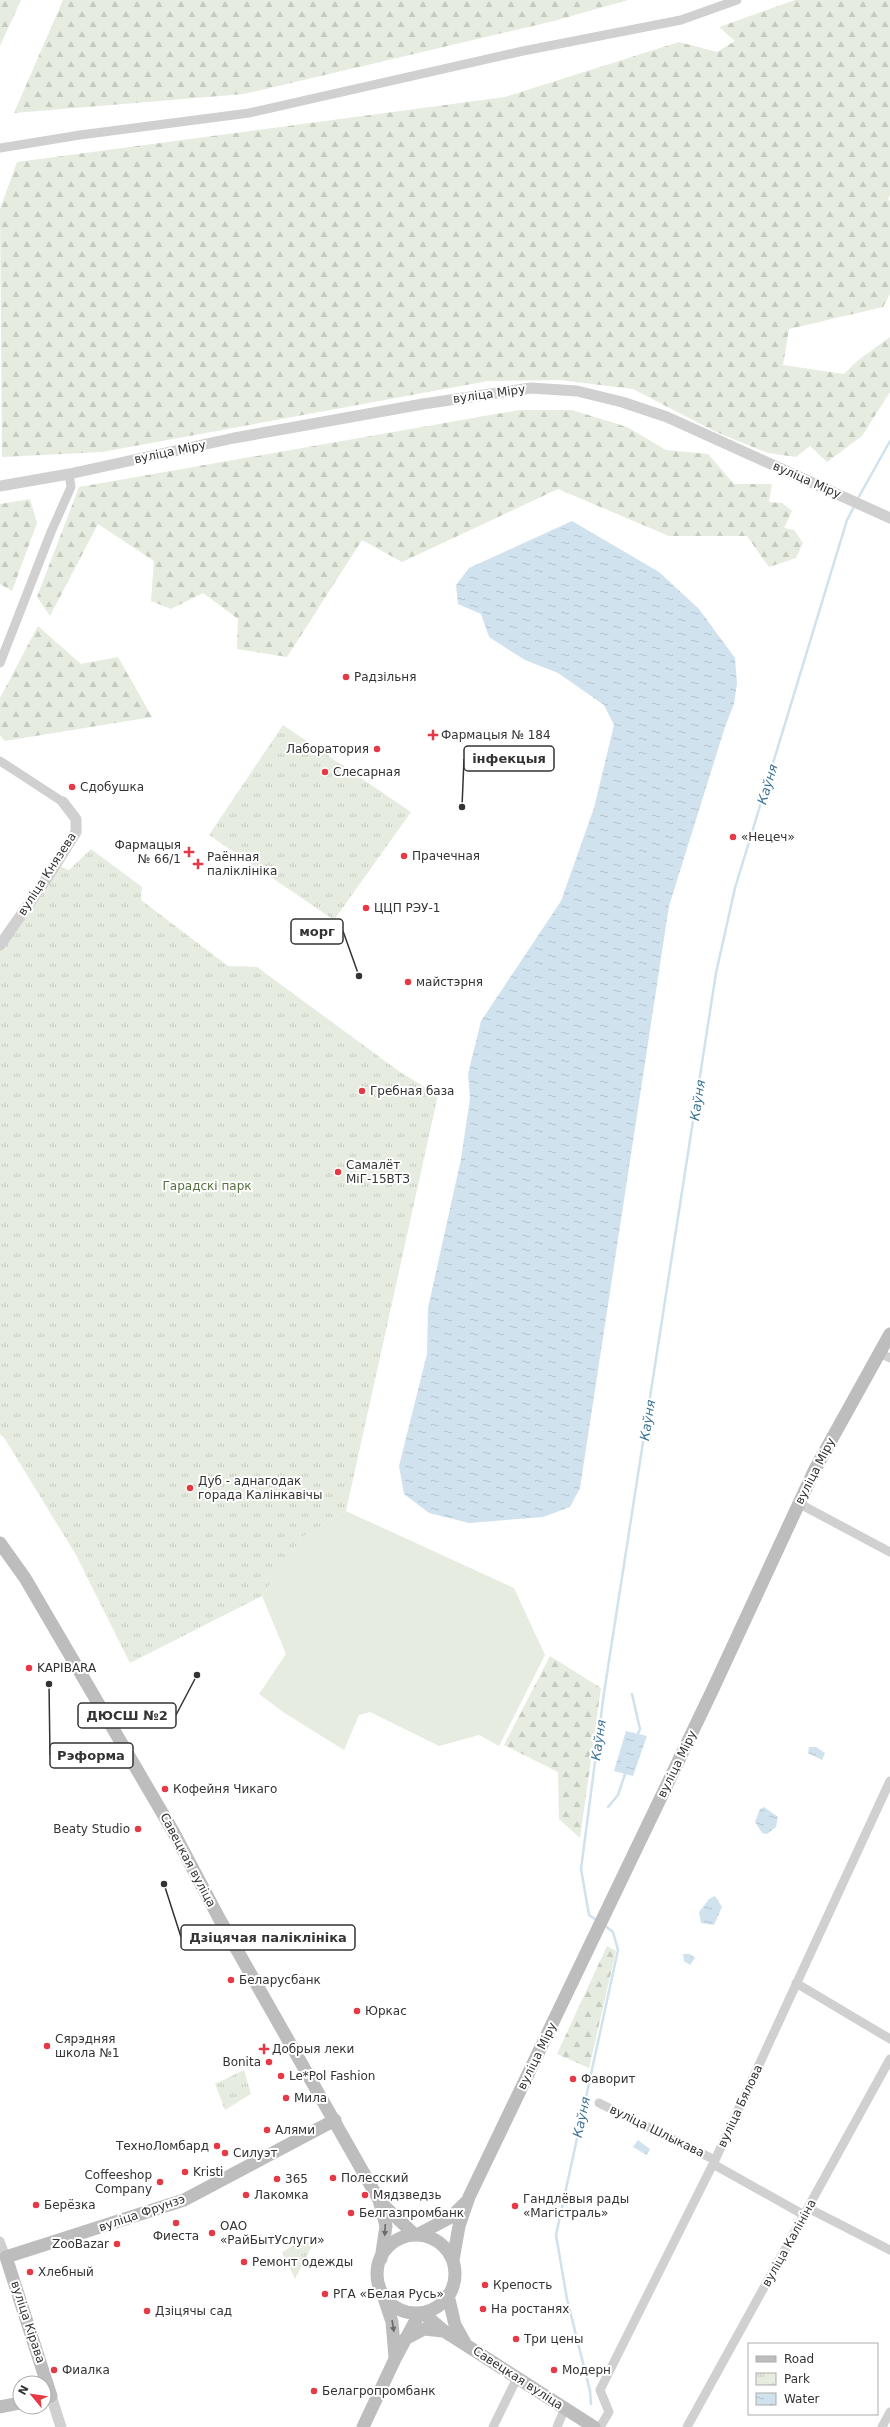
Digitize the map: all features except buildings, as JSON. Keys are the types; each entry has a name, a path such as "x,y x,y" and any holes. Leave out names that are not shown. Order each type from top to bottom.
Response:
{"main road":[{"name":"вуліца Міру","path":"453,2260 459,2226 469,2197 608,1910 798,1503 885,1356 890,1334"},
{"name":"Савецкая вуліца","path":"0,1543 25,1578 174,1833 220,1920 335,2120 380,2202 386,2226 381,2259"},
{"name":"вуліца Фрунзэ","path":"6,2257 184,2200 335,2120"},
{"name":"вуліца Міру","path":"416,2235 451,2217 469,2197"},
{"name":"Савецкая вуліца","path":"380,2202 416,2235"},
{"path":"363,2427 405,2339 421,2313 436,2308 448,2295 455,2281 453,2260 438,2242 416,2235 392,2244 381,2259 378,2277 392,2322 395,2359"},
{"name":"вуліца Кірава","path":"6,2257 41,2375"},
{"path":"383,2295 396,2308 421,2313 444,2331 466,2344"},
{"name":"Савецкая вуліца","path":"448,2295 455,2325 466,2344 595,2427"},
{"path":"405,2339 424,2328 444,2331"},
{"path":"0,2407 12,2405"}],"street":[{"path":"0,148 80,135 249,113 523,51 681,20 737,0"},
{"name":"вуліца Міру","path":"0,486 69,474 242,436 423,404 531,388 577,391 622,402 667,416 890,518"},
{"path":"0,663 51,532 71,487 69,474"},
{"path":"0,761 63,802"},
{"name":"вуліца Князева","path":"0,944 76,832 76,819 63,802"},
{"path":"798,1503 890,1552"},
{"name":"вуліца Бялова","path":"595,2427 609,2412 600,2390 714,2162 890,1781"},
{"path":"796,1983 890,2039"},
{"name":"вуліца Калініна","path":"687,2427 890,2059"},
{"name":"вуліца Шлыкава","path":"599,2103 714,2162 806,2212"},
{"path":"806,2212 890,2250"},
{"name":"вуліца Кірава","path":"0,2241 6,2257"},
{"path":"493,2427 517,2378"},
{"name":"вуліца Кірава","path":"52,2406 61,2427"},
{"path":"557,2427 569,2411"},
{"path":"882,2427 890,2412"}],"green space":[{"path":"0,0 21,0 0,46"},
{"path":"63,0 628,0 554,21 244,94 14,113"},
{"path":"795,0 890,0 890,195 888,199 890,201 890,294 883,307 789,329 783,365 844,374 857,361 890,337 890,392 862,436 827,462 810,446 796,457 768,453 716,432 633,389 560,380 488,381 102,452 2,457 0,209 17,162 505,97 679,42 717,52 735,41 719,27"},
{"path":"519,410 572,410 627,427 666,450 708,454 734,484 772,484 769,502 782,503 792,511 784,528 794,530 803,543 796,558 769,567 747,536 669,536 558,489 402,562 362,540 287,657 237,649 238,619 203,593 171,609 151,601 154,561 98,524 50,616 37,597 79,487"},
{"path":"30,499 37,523 12,591 0,584 0,504"},
{"path":"38,626 81,664 118,657 152,717 5,741 0,735 0,698"},
{"path":"283,725 411,812 334,920 209,835"},
{"name":"Гарадскі парк","path":"91,849 142,887 141,900 228,966 257,967 400,1072 438,1095 346,1511 302,1537 262,1596 130,1663 76,1555 5,1439 0,1434 0,950 60,866 69,870"},
{"path":"346,1511 514,1588 545,1655 499,1746 479,1735 439,1746 370,1712 359,1715 344,1750 283,1712 259,1694 286,1654 262,1596 302,1537"},
{"path":"550,1656 601,1688 580,1838 559,1819 558,1772 504,1745"},
{"path":"607,1946 616,1951 589,2068 557,2054"},
{"path":"244,2070 251,2094 225,2110 215,2084"},
{"path":"305,2239 312,2246 295,2279 282,2252"}],"water":[{"path":"572,521 659,572 699,609 735,658 737,683 734,704 725,727 669,906 580,1488 570,1507 543,1517 469,1523 429,1513 404,1494 399,1466 427,1354 428,1308 461,1159 470,1098 468,1074 481,1021 561,901 594,808 614,725 604,705 558,673 525,660 489,637 481,614 458,604 456,585 469,568"},
{"path":"626,1731 647,1736 633,1776 614,1771"},
{"path":"809,1747 816,1747 825,1753 822,1760 808,1753"},
{"path":"764,1807 778,1817 776,1827 767,1834 762,1833 755,1822 760,1809"},
{"path":"715,1896 722,1907 714,1925 701,1923 699,1912 709,1899"},
{"path":"683,1954 690,1954 695,1958 690,1965 684,1961"},
{"path":"638,2140 650,2149 647,2155 633,2147"}],"waterway":[{"name":"Каўня","path":"857,500 890,441"},
{"name":"Каўня","path":"598,1921 589,1915 581,1869 604,1693 716,973 735,888 847,520 855,505"},
{"path":"632,1694 640,1729 637,1736"},
{"path":"608,1807 618,1795 626,1771"},
{"name":"Каўня","path":"591,2404 590,2391 567,2299 556,2235 618,1950 613,1932 604,1925"}],"place":[{"name":"Радзільня","path":"346,677"},
{"name":"Фармацыя № 184","path":"433,735"},
{"name":"Лаборатория","path":"377,749"},
{"name":"Слесарная","path":"325,772"},
{"name":"Сдобушка","path":"72,787"},
{"name":"інфекцыя","path":"462,807"},
{"name":"«Нецеч»","path":"733,837"},
{"name":"Фармацыя № 66/1","path":"189,852"},
{"name":"Прачечная","path":"404,856"},
{"name":"Раённая паліклініка","path":"198,864"},
{"name":"ЦЦП РЭУ-1","path":"366,908"},
{"name":"морг","path":"359,976"},
{"name":"майстэрня","path":"408,982"},
{"name":"Гребная база","path":"362,1091"},
{"name":"Самалёт МіГ-15ВТЗ","path":"338,1172"},
{"name":"Дуб - аднагодак горада Калінкавічы","path":"190,1488"},
{"name":"KAPIBARA","path":"29,1668"},
{"name":"ДЮСШ №2","path":"197,1675"},
{"name":"Рэформа","path":"49,1684"},
{"name":"Кофейня Чикаго","path":"165,1789"},
{"name":"Beaty Studio","path":"138,1829"},
{"name":"Дзіцячая паліклініка","path":"164,1884"},
{"name":"Беларусбанк","path":"231,1980"},
{"name":"Юркас","path":"357,2011"},
{"name":"Сярэдняя школа №1","path":"47,2046"},
{"name":"Добрыя леки","path":"264,2049"},
{"name":"Bonita","path":"269,2062"},
{"name":"Le*Pol Fashion","path":"281,2076"},
{"name":"Фаворит","path":"573,2079"},
{"name":"Мила","path":"286,2098"},
{"name":"Алями","path":"267,2130"},
{"name":"ТехноЛомбард","path":"217,2146"},
{"name":"Силуэт","path":"225,2153"},
{"name":"Kristi","path":"185,2172"},
{"name":"Полесский","path":"333,2178"},
{"name":"365","path":"277,2179"},
{"name":"Coffeeshop Company","path":"160,2182"},
{"name":"Лакомка","path":"246,2195"},
{"name":"Мядзведзь","path":"365,2195"},
{"name":"Берёзка","path":"36,2205"},
{"name":"Гандлёвыя рады «Магістраль»","path":"515,2206"},
{"name":"Белгазпромбанк","path":"351,2213"},
{"name":"Фиеста","path":"176,2223"},
{"name":"ОАО «РайБытУслуги»","path":"212,2233"},
{"name":"ZooBazar","path":"117,2244"},
{"name":"Ремонт одежды","path":"244,2262"},
{"name":"Хлебный","path":"30,2272"},
{"name":"Крепость","path":"485,2285"},
{"name":"РГА «Белая Русь»","path":"325,2294"},
{"name":"На ростанях","path":"483,2309"},
{"name":"Дзіцячы сад","path":"147,2311"},
{"name":"Три цены","path":"516,2339"},
{"name":"Фиалка","path":"54,2370"},
{"name":"Модерн","path":"554,2370"},
{"name":"Белагропромбанк","path":"314,2391"}]}
